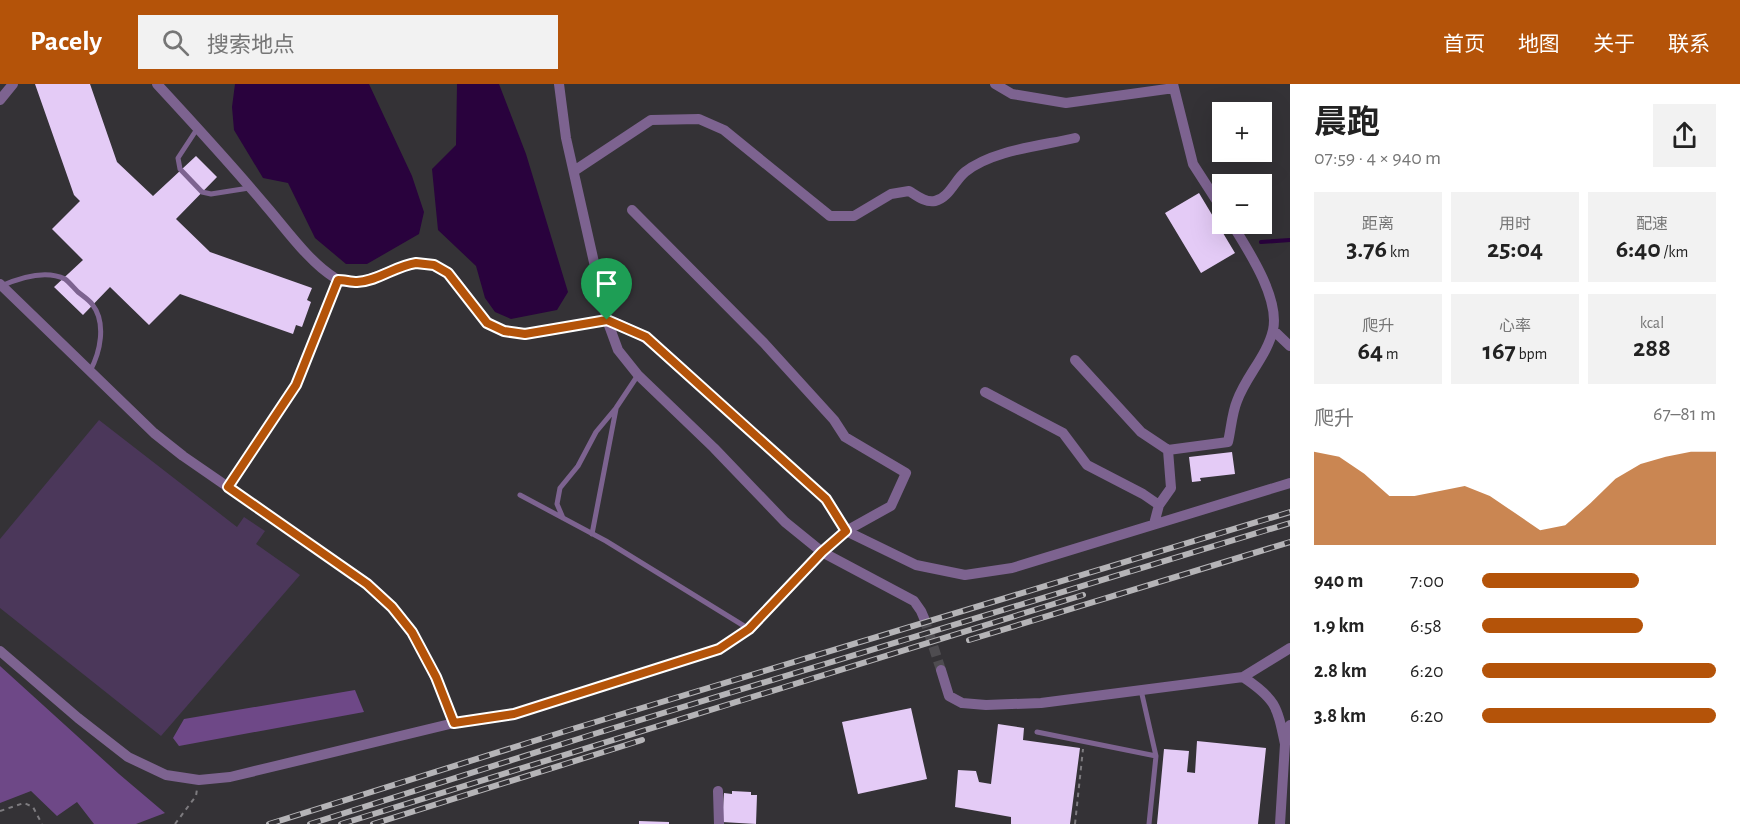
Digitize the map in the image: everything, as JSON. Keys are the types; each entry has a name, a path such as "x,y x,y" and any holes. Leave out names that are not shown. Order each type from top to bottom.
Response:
{"street":[{"path":"0,100 14,84"},
{"path":"157,84 198,127 323,270 338,280 357,282 378,277 401,266 416,263 434,265 448,273 487,323 504,331 525,334 607,320 646,337 826,499 846,531 916,565 965,575 1012,568 1290,483"},
{"path":"559,84 566,138 607,320 618,350 638,375 714,448 785,522 822,552 914,601 924,618"},
{"path":"995,84 1012,94 1066,103 1174,86 1193,164 1212,193"},
{"path":"574,171 651,120 699,119 723,130 830,216 854,216 891,194 909,191 921,199 935,201 946,195 964,173 988,158 1075,138"},
{"path":"0,651 78,718 128,757 166,775 199,780 230,777 454,723 514,714 708,653 719,649 749,629 822,552 846,531 891,506 906,473 845,437 834,420 764,343 632,210"},
{"path":"1075,360 1141,432 1168,450 1228,442 1237,401 1273,330 1273,314 1260,272 1238,234"},
{"path":"228,487 296,385 338,280"},
{"path":"1,285 153,433 367,584 392,607 412,632 436,677 454,723"},
{"path":"1273,330 1290,346"},
{"path":"985,392 1063,433 1087,465 1160,505"},
{"path":"1154,524 1160,505 1171,488 1168,450"},
{"path":"941,670 949,696 962,703 986,705 1041,703 1243,677 1290,648"},
{"path":"1243,677 1264,691 1278,710 1285,744"},
{"path":"1280,824 1285,744 1290,725"},
{"path":"718,791 719,824"}],"lane":[{"path":"198,127 178,158 180,169 202,192 211,194 251,188"},
{"path":"1,285 20,278 44,275 64,279 93,305 99,321 100,339 98,357 90,373"},
{"path":"563,518 557,504 560,488 578,466 596,432 616,408 638,375"},
{"path":"592,534 616,408"},
{"path":"520,495 592,534 749,629"},
{"path":"1141,690 1156,756 1149,824"},
{"path":"1037,732 1156,756"}],"path":[{"path":"1075,824 1084,741"},
{"path":"175,824 196,796 199,780"},
{"path":"0,811 24,803 33,807 42,824"}],"shaded area":[{"path":"235,84 369,84 412,176 424,212 419,234 367,264 346,264 315,238 288,183 263,178 234,130 232,107"},
{"path":"457,84 499,84 526,154 568,292 557,310 511,319 495,312 485,298 476,266 438,230 432,169 456,145"},
{"path":"99,420 237,527 244,517 265,531 256,544 300,575 161,736 0,608 0,539"},
{"path":"0,666 165,813 136,824 94,824 77,802 57,816 31,791 0,803"},
{"path":"355,690 364,712 179,746 173,738 184,719"}],"building":[{"path":"35,84 90,84 117,162 153,196 196,156 217,177 176,219 210,252 312,288 307,300 311,302 302,327 296,325 293,334 180,294 149,325 110,287 83,315 54,287 83,260 52,229 80,201 74,195"},
{"path":"1199,193 1212,215 1212,234 1224,234 1235,253 1201,273 1165,213"},
{"path":"1232,452 1235,474 1200,478 1201,481 1192,482 1189,457"},
{"path":"911,708 927,779 858,794 842,722"},
{"path":"998,724 1024,728 1023,740 1080,748 1070,824 1011,824 1011,817 955,807 958,770 976,771 979,782 991,784"},
{"path":"1197,741 1266,748 1258,824 1157,824 1164,749 1189,751 1187,772 1195,773"},
{"path":"732,791 751,792 751,795 757,795 756,824 722,822 724,793 732,794"},
{"path":"639,821 669,822 669,824 639,824"}],"waterway":[{"path":"1261,242 1290,240"}],"tunnel":[{"path":"924,618 941,670"}],"railway":[{"path":"269,824 569,730 1290,512"},
{"path":"310,824 594,734 1290,523"},
{"path":"969,640 1290,542"},
{"path":"341,824 1083,595"},
{"path":"373,824 642,740"}],"route":[{"path":"416,263 434,265 448,273 487,323 504,331 525,334 607,320 646,337 826,499 846,531 822,552 749,629 719,649 514,714 454,723 436,677 412,632 392,607 367,584 228,487 296,385 338,280 357,282 378,277 401,266 416,263"}]}
